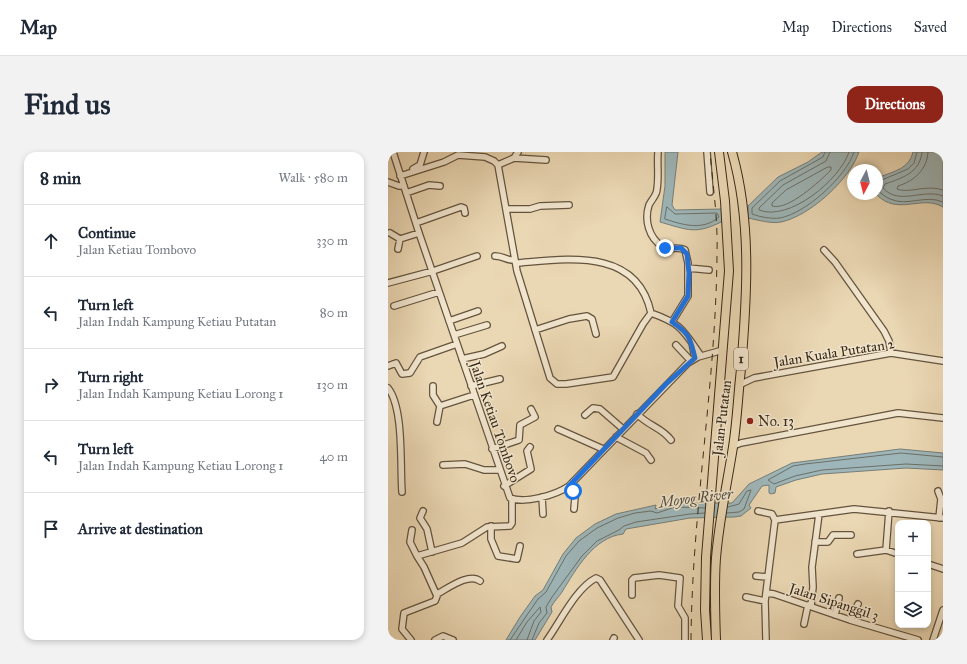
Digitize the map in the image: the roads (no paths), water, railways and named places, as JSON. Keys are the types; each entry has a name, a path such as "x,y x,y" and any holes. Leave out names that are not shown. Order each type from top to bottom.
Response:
{"highway":[{"name":"Jalan Putatan","path":"707,640 705,594 706,557 729,271 726,201 719,152"},
{"name":"Jalan Putatan","path":"716,640 714,595 720,522 734,437 746,284 742,198 732,152"}],"street":[{"name":"Jalan Ketiau Tombovo","path":"393,152 504,486 508,496 512,499 542,497 556,494 569,486 637,414 693,360 702,356 713,355 723,350"},
{"path":"421,168 424,152"},
{"path":"514,158 518,152"},
{"path":"658,152 657,190 648,208 648,228 653,238 661,246 669,249 681,248 685,250 688,268 688,296 672,322"},
{"path":"707,152 710,192"},
{"path":"400,176 421,168 444,162 455,156 468,154 486,155 498,165 507,209 515,262 550,378 557,384 609,379 616,375 643,324 651,313"},
{"path":"498,165 514,158 546,160"},
{"path":"388,182 399,186 404,186"},
{"path":"406,193 432,184 440,186"},
{"path":"507,209 530,209 540,206 569,205"},
{"path":"416,223 461,207 464,208 465,213"},
{"path":"390,233 400,238 419,233"},
{"path":"398,249 400,238"},
{"path":"824,250 835,262 884,331 889,341 891,353"},
{"path":"388,283 433,271 478,256"},
{"path":"495,256 502,256 515,262 586,261 614,265 629,275 641,288 647,298 651,313"},
{"path":"688,268 709,270"},
{"path":"394,306 439,292"},
{"path":"449,321 478,311"},
{"path":"651,313 672,322 684,330 702,356"},
{"path":"535,330 570,319 587,316 592,319 596,334"},
{"path":"454,336 486,325"},
{"path":"692,342 693,360"},
{"path":"388,366 396,363 402,374 410,373 420,357 457,344"},
{"path":"676,345 693,360"},
{"path":"462,359 484,354 502,346"},
{"name":"Jalan Kuala Putatan 2","path":"739,385 752,379 891,353 943,361"},
{"path":"713,355 722,361"},
{"path":"740,374 752,379"},
{"path":"471,386 500,378"},
{"path":"433,386 433,395 440,406 438,422"},
{"path":"388,388 396,402 399,417 402,492"},
{"path":"440,406 474,395"},
{"path":"492,449 518,440 520,425 535,417 531,408"},
{"path":"585,414 593,408 600,409 623,429"},
{"path":"733,446 746,442 898,413 943,418"},
{"path":"637,414 646,423 665,432 671,440"},
{"path":"558,429 603,449"},
{"path":"616,437 646,453 651,460"},
{"path":"734,437 738,441 746,442"},
{"path":"504,486 531,469 527,451 530,447"},
{"path":"443,465 465,464 484,470 499,470"},
{"path":"569,486 575,497 574,509"},
{"path":"775,520 854,509 889,511 941,518 941,499 938,491"},
{"path":"542,497 543,514"},
{"path":"417,556 462,543 491,526 512,525 512,499"},
{"path":"422,511 420,518 427,529 432,552"},
{"path":"758,511 772,514 775,520 765,601 766,640"},
{"path":"886,550 889,511"},
{"path":"804,624 813,587 812,567 819,514"},
{"path":"491,526 492,542 498,556 517,559 520,546"},
{"path":"411,640 402,629 402,616 407,611 435,601 437,594 410,542 412,530"},
{"path":"815,542 828,542 833,535 851,535"},
{"path":"857,554 886,550 895,553"},
{"path":"931,565 943,569"},
{"path":"632,595 632,580 634,578 659,575 680,578 678,606 685,618 685,640"},
{"path":"756,576 768,577"},
{"path":"437,594 469,578 480,581"},
{"path":"547,640 582,591 596,578 600,580 639,640"},
{"name":"Jalan Sipanggil 3","path":"766,593 918,640"},
{"path":"746,597 765,601"},
{"path":"835,614 839,598"},
{"path":"850,620 858,604"},
{"path":"933,640 943,610"},
{"path":"435,640 443,636 453,640"}],"water":[{"path":"665,152 678,152 672,205 675,210 722,209 723,221 699,230 685,229 660,222 665,186"},
{"path":"822,152 859,152 853,164 847,164 847,173 828,195 804,212 781,222 764,222 748,218 748,206 778,177 808,162"},
{"path":"913,152 943,152 943,207 926,203 901,205 883,200 883,176 900,169 911,158"},
{"path":"900,449 943,453 943,470 906,468 822,474 796,480 776,487 775,493 771,494 769,493 769,485 762,486 749,505 751,508 741,516 690,518 626,529 623,534 613,536 603,541 580,564 561,594 552,605 552,612 535,640 506,640 535,596 543,590 563,554 576,538 595,524 616,514 656,505 655,509 675,503 732,503 749,484 792,463"}],"railway":[{"path":"691,640 695,543 709,399 716,302 717,228 710,152"}],"place":[{"name":"No. 13","path":"750,421"}],"water label":[{"name":"Moyog River","path":"696,498"}]}
